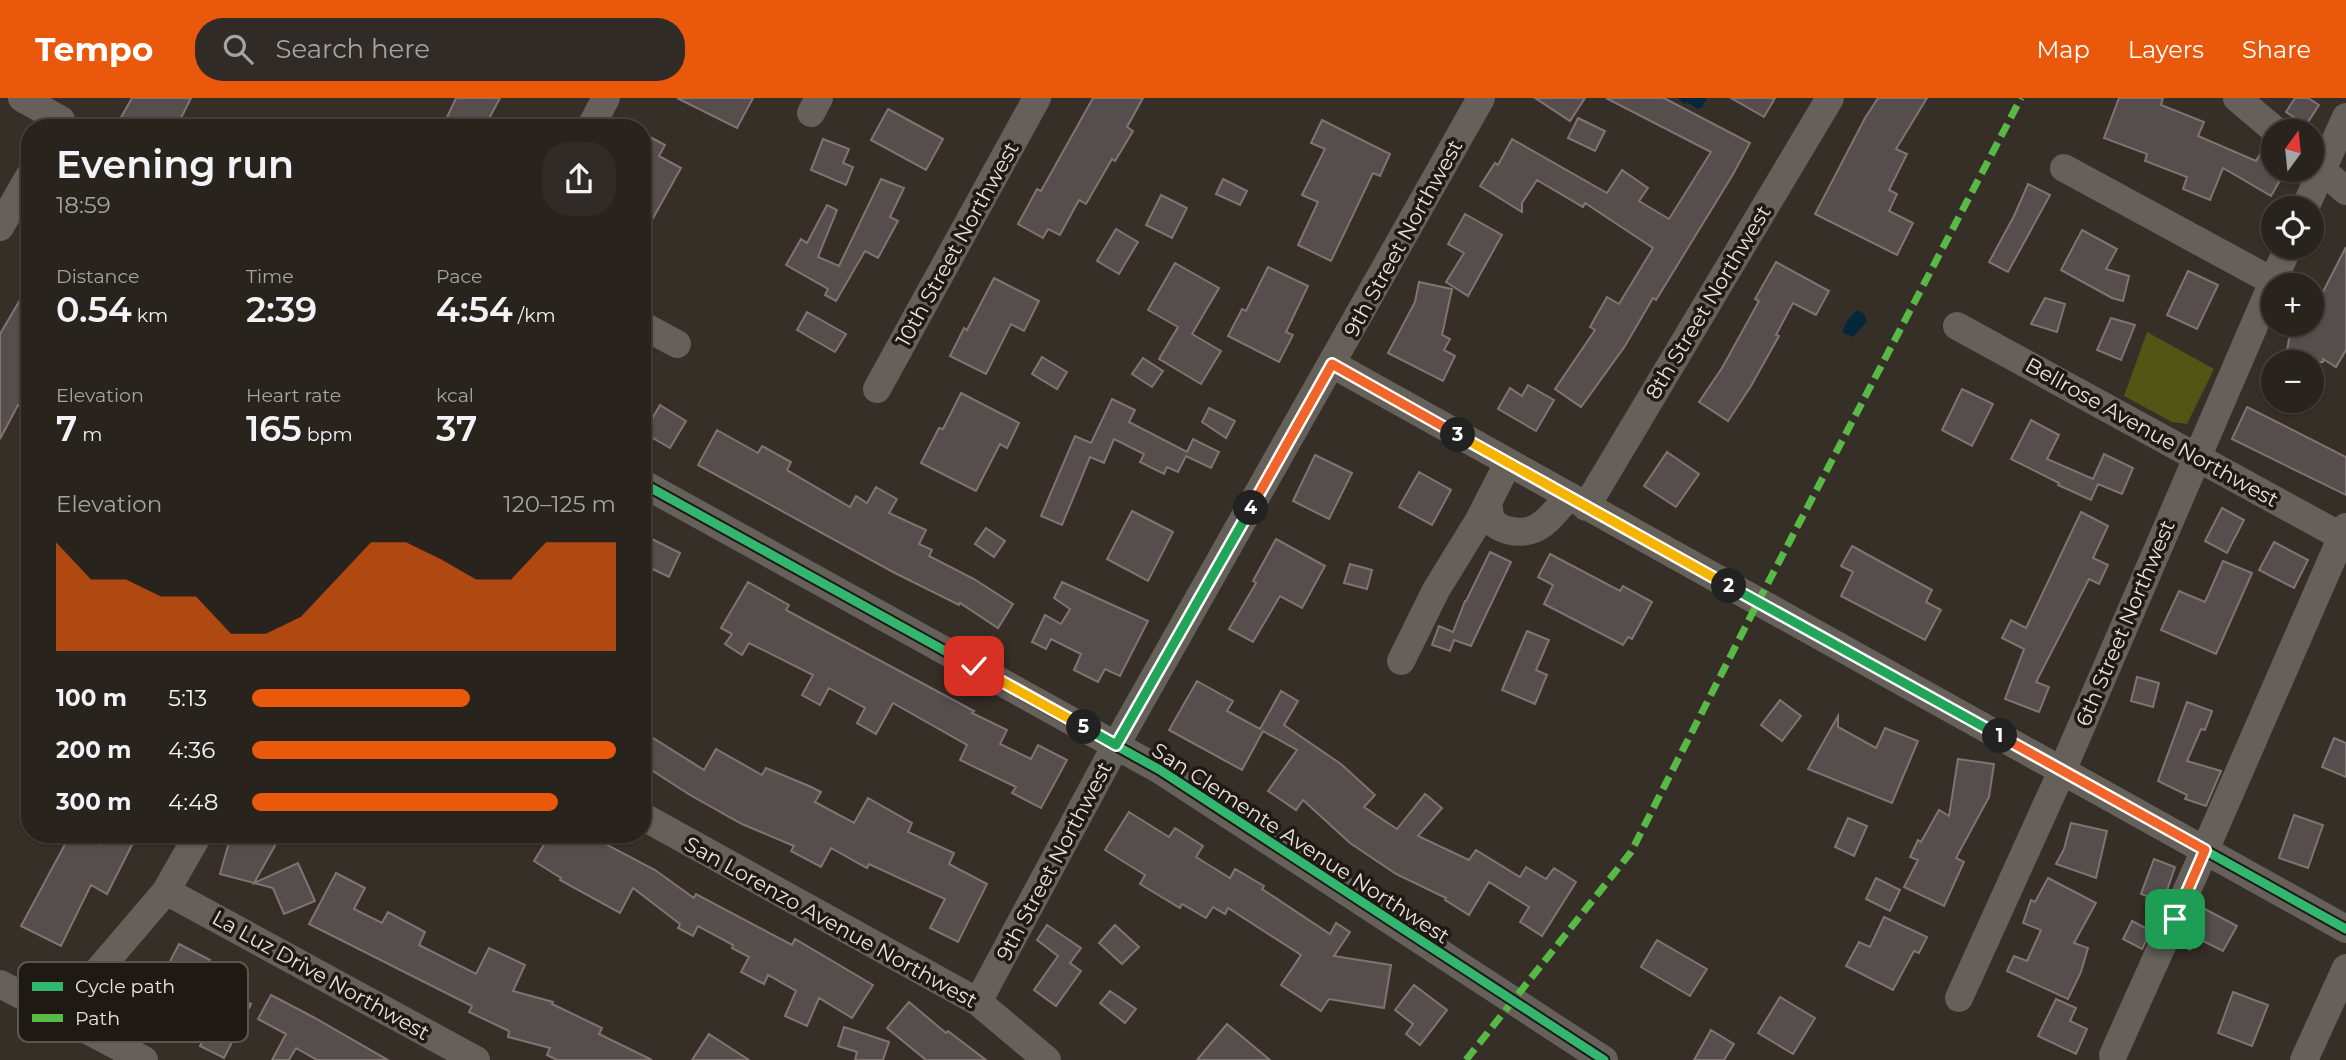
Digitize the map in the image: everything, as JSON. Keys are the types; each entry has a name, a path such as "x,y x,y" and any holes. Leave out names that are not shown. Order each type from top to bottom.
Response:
{"street":[{"path":"22,98 64,115"},
{"path":"595,119 606,98"},
{"name":"10th Street Northwest","path":"877,389 1037,98"},
{"name":"9th Street Northwest","path":"978,1002 1116,745 1481,98"},
{"name":"8th Street Northwest","path":"1488,502 1491,518 1499,526 1513,532 1532,530 1577,502 1830,98"},
{"path":"2236,98 2261,119"},
{"path":"2324,154 2346,117"},
{"path":"2064,168 2261,275"},
{"path":"2324,172 2346,191"},
{"path":"3,216 21,189"},
{"name":"6th Street Northwest","path":"1959,998 2062,771 2261,306"},
{"name":"Bellrose Avenue Northwest","path":"1957,326 2345,534"},
{"path":"651,329 677,344"},
{"path":"1332,364 2346,929"},
{"path":"1401,661 1436,590 1508,463"},
{"name":"San Clemente Avenue Northwest","path":"651,488 1160,770 1604,1060"},
{"path":"2113,1055 2345,534"},
{"name":"San Lorenzo Avenue Northwest","path":"651,821 978,1002 1047,1060"},
{"path":"105,962 166,891 193,843"},
{"name":"La Luz Drive Northwest","path":"166,891 476,1060"},
{"path":"2304,1060 2346,968"},
{"path":"0,984 18,993"},
{"path":"112,1042 144,1060"}],"shaded area":[{"path":"2147,332 2214,369 2187,424 2172,422 2124,396"}],"water":[{"path":"1678,98 1707,99 1698,109 1687,102 1684,104"},
{"path":"1858,310 1864,314 1867,321 1853,337 1843,333 1848,320"}],"building":[{"path":"132,98 191,98 180,119 120,119"},
{"path":"456,98 500,98 489,119 446,119"},
{"path":"677,98 753,98 737,128"},
{"path":"1093,98 1143,98 1127,127 1133,131 1115,161 1112,159 1086,204 1079,200 1060,235 1048,229 1043,238 1018,224 1037,189 1041,191"},
{"path":"1535,98 1585,98 1570,121"},
{"path":"1606,98 1664,98 1750,143 1656,300 1653,298 1625,346 1581,407 1555,389 1595,330 1590,327 1607,297 1619,304 1653,248 1585,203 1583,207 1537,180 1522,203 1522,212 1480,186 1495,163 1498,165 1512,139 1607,193 1622,170 1648,188 1639,201 1669,219 1711,152"},
{"path":"1731,98 1775,98 1764,117"},
{"path":"1878,98 1927,98 1896,149 1907,154 1889,190 1897,194 1889,211 1913,223 1897,255 1815,214"},
{"path":"2119,98 2163,98 2161,105 2204,122 2198,136 2256,161 2261,152 2261,182 2279,182 2271,196 2223,168 2210,200 2183,189 2187,177 2145,161 2147,154 2104,138"},
{"path":"2295,98 2308,98 2319,105 2310,119 2297,119 2286,112"},
{"path":"888,109 943,139 926,170 871,140"},
{"path":"1578,118 1605,131 1595,151 1568,138"},
{"path":"1322,120 1390,154 1380,176 1373,173 1331,261 1298,245 1318,202 1302,195 1325,149 1311,143"},
{"path":"651,138 665,145 659,156 681,168 651,222"},
{"path":"823,139 849,149 843,163 853,167 846,185 811,170"},
{"path":"881,179 904,188 890,217 898,221 878,258 865,251 836,301 825,295 828,289 786,265 801,239 807,243 827,205 837,210 818,257 839,266"},
{"path":"1223,179 1247,191 1240,205 1216,194"},
{"path":"2028,184 2050,195 2008,272 1989,262"},
{"path":"1161,195 1187,208 1172,238 1146,225"},
{"path":"1465,214 1502,235 1468,296 1446,282 1464,253 1448,244"},
{"path":"1116,229 1138,242 1119,274 1097,261"},
{"path":"2082,230 2117,249 2106,269 2129,276 2123,301 2112,298 2061,270"},
{"path":"2346,247 2346,350 2336,367 2324,360 2324,350 2287,350 2291,336 2324,336 2324,290"},
{"path":"1776,262 1829,291 1816,315 1793,303 1776,335 1779,336 1728,421 1699,402 1722,368 1759,301 1755,299"},
{"path":"1175,263 1219,288 1192,334 1221,351 1201,384 1159,359 1178,327 1148,310"},
{"path":"1268,267 1308,286 1286,332 1293,335 1279,362 1228,336 1242,309 1246,311"},
{"path":"2188,271 2218,285 2197,329 2167,315"},
{"path":"994,278 1039,301 1024,331 1011,324 986,374 950,356"},
{"path":"1419,282 1452,289 1442,335 1450,339 1444,350 1455,356 1443,381 1388,353 1415,302"},
{"path":"21,298 21,406 18,405 0,439 0,334"},
{"path":"2045,298 2065,304 2057,332 2031,324"},
{"path":"807,312 846,334 835,352 797,330"},
{"path":"2111,318 2135,325 2121,360 2097,350"},
{"path":"1042,357 1067,372 1057,389 1032,374"},
{"path":"1143,358 1163,371 1152,387 1132,374"},
{"path":"1528,385 1554,400 1536,431 1498,409 1510,388 1522,396"},
{"path":"1962,389 1993,404 1972,446 1942,430"},
{"path":"961,393 1019,423 1007,448 1000,444 976,491 921,463 939,428 943,429"},
{"path":"1112,399 1135,410 1129,422 1187,452 1193,439 1219,452 1211,468 1186,456 1178,472 1167,467 1164,474 1140,462 1144,454 1114,439 1104,463 1090,457 1062,525 1041,516 1075,436 1091,443"},
{"path":"660,405 686,421 670,448 651,437 651,421"},
{"path":"2247,407 2346,457 2346,495 2232,439"},
{"path":"1209,408 1235,421 1226,438 1202,422"},
{"path":"2031,420 2059,435 2047,459 2093,479 2104,454 2133,468 2122,494 2098,484 2091,500 2011,459"},
{"path":"717,430 758,453 762,446 791,462 787,470 850,507 856,496 867,503 876,487 897,499 889,513 926,530 919,544 932,550 929,556 974,579 1013,604 998,628 960,603 959,605 893,572 698,465"},
{"path":"1667,452 1699,474 1676,507 1644,486"},
{"path":"1315,455 1352,473 1329,519 1293,501"},
{"path":"1419,472 1451,490 1432,525 1399,507"},
{"path":"2222,508 2244,520 2227,553 2205,541"},
{"path":"1132,511 1173,532 1148,581 1107,559"},
{"path":"2081,512 2108,526 2093,558 2108,565 2099,584 2089,579 2036,682 2049,687 2039,712 2005,699 2024,649 2002,638 2011,620 2026,628"},
{"path":"986,528 1005,541 994,557 975,544"},
{"path":"651,538 680,553 669,577 651,568"},
{"path":"1276,539 1325,566 1302,608 1280,596 1253,642 1229,629 1256,583 1253,581"},
{"path":"2274,542 2308,560 2294,588 2259,570"},
{"path":"1852,546 1932,590 1926,602 1941,610 1925,640 1841,596 1853,572 1841,566"},
{"path":"1490,552 1511,562 1471,646 1454,640 1450,651 1432,645 1439,626 1453,632 1465,601"},
{"path":"1550,554 1620,591 1623,586 1652,602 1632,639 1628,637 1623,645 1544,604 1553,585 1538,577"},
{"path":"2223,561 2252,573 2216,654 2161,630 2179,591 2205,602"},
{"path":"1350,564 1372,570 1367,589 1344,583"},
{"path":"748,582 789,605 786,610 1007,730 1000,744 1031,759 1038,745 1067,760 1041,808 1012,793 1016,787 960,760 967,745 893,703 876,734 857,723 865,708 829,688 820,705 802,695 813,675 749,643 742,655 725,644 732,634 721,628"},
{"path":"1062,582 1148,621 1120,676 1105,669 1098,682 1074,670 1081,654 1051,639 1046,649 1032,642 1045,615 1061,624 1070,609 1054,598"},
{"path":"1527,631 1549,640 1536,670 1547,675 1535,704 1502,690"},
{"path":"2137,677 2159,683 2153,707 2131,701"},
{"path":"1197,681 1233,701 1227,711 1260,729 1281,691 1298,701 1284,725 1341,764 1375,795 1364,807 1397,829 1425,794 1442,808 1418,836 1469,860 1476,850 1520,877 1526,867 1546,879 1554,868 1576,882 1542,936 1520,922 1529,907 1489,882 1469,915 1445,900 1446,898 1396,874 1350,843 1303,800 1296,810 1268,791 1297,750 1263,731 1242,770 1169,730"},
{"path":"1780,700 1801,716 1782,741 1761,725"},
{"path":"2187,702 2212,711 2205,730 2201,729 2187,761 2221,771 2206,806 2185,799 2187,795 2158,781"},
{"path":"1838,716 1838,727 1876,748 1885,728 1918,741 1892,803 1808,769"},
{"path":"651,737 704,770 716,749 762,775 766,768 809,786 821,792 815,802 854,823 868,798 912,823 908,832 954,853 949,864 987,884 958,942 930,928 945,899 869,864 867,868 831,848 821,867 791,851 794,846 742,824 651,770"},
{"path":"2334,738 2346,743 2346,777 2322,767"},
{"path":"1958,759 1994,764 1989,797 1956,858 1964,862 1944,906 1904,887 1918,860 1910,857 1918,840 1921,842 1939,810 1949,816"},
{"path":"1129,812 1169,837 1175,828 1203,846 1196,857 1230,878 1235,869 1264,886 1262,889 1330,934 1336,923 1350,932 1334,956 1391,965 1384,1008 1329,999 1321,1011 1281,985 1301,955 1228,908 1225,914 1213,907 1206,918 1182,904 1180,908 1140,884 1145,875 1105,850"},
{"path":"2294,815 2323,825 2308,868 2279,858"},
{"path":"1848,818 1867,826 1854,856 1835,847"},
{"path":"2071,823 2107,831 2096,878 2056,864 2064,849"},
{"path":"66,843 133,843 107,894 91,885 61,946 21,926"},
{"path":"229,843 276,843 254,883 220,874"},
{"path":"545,843 604,843 655,870 694,898 696,894 792,945 795,939 873,985 852,1018 819,998 807,1026 785,1016 796,991 768,975 764,984 741,972 749,957 732,948 733,945 698,926 693,936 678,928 680,924 633,888 620,913 560,880 561,878 534,861"},
{"path":"2154,859 2175,867 2163,902 2141,894"},
{"path":"298,863 315,901 284,914 273,888 254,883"},
{"path":"336,873 365,888 354,909 382,923 388,912 425,932 419,945 476,974 489,948 525,965 513,991 553,1002 552,1004 602,1028 599,1034 652,1060 557,1060 547,1055 550,1048 508,1037 509,1031 469,1012 472,1006 309,924"},
{"path":"1876,878 1900,890 1890,911 1866,899"},
{"path":"2048,878 2096,903 2074,943 2088,948 2081,972 2068,999 2007,971 2014,956 2027,961 2041,930 2023,923 2031,900 2035,902"},
{"path":"2203,908 2237,926 2223,951 2197,938 2190,950 2181,945 2192,920 2195,922"},
{"path":"1884,917 1927,937 1919,953 1914,951 1893,990 1846,966 1859,942 1870,947"},
{"path":"2132,921 2151,931 2142,949 2123,939"},
{"path":"1047,925 1081,948 1070,963 1081,971 1056,1006 1034,990 1058,956 1037,940"},
{"path":"1115,925 1139,947 1122,964 1099,943"},
{"path":"1657,940 1707,969 1690,996 1641,967"},
{"path":"179,944 210,960 209,962 170,962"},
{"path":"1414,985 1447,1010 1420,1045 1406,1034 1413,1024 1395,1010"},
{"path":"1110,991 1136,1009 1125,1023 1100,1003"},
{"path":"2233,992 2268,1005 2252,1046 2218,1033"},
{"path":"271,995 388,1060 317,1060 296,1048 289,1060 272,1060 286,1034 258,1019"},
{"path":"1780,997 1815,1018 1793,1054 1758,1033"},
{"path":"2056,999 2076,1008 2070,1021 2087,1029 2076,1054 2038,1036"},
{"path":"909,1002 946,1033 948,1031 986,1060 926,1060 887,1028"},
{"path":"1227,1024 1270,1060 1197,1060"},
{"path":"844,1027 889,1042 883,1060 855,1060 857,1052 838,1046"},
{"path":"1711,1030 1734,1044 1724,1060 1694,1060"},
{"path":"709,1034 749,1060 692,1060"},
{"path":"202,1042 232,1042 224,1058 200,1046"}],"marked path":[{"path":"1466,1060 1631,852 2021,98"}],"cycle path":[{"path":"1332,364 2346,929"},
{"path":"651,488 1160,770 1604,1060"}],"route":[{"path":"974,666 1116,745 1332,364 2205,850 2175,919"}]}
